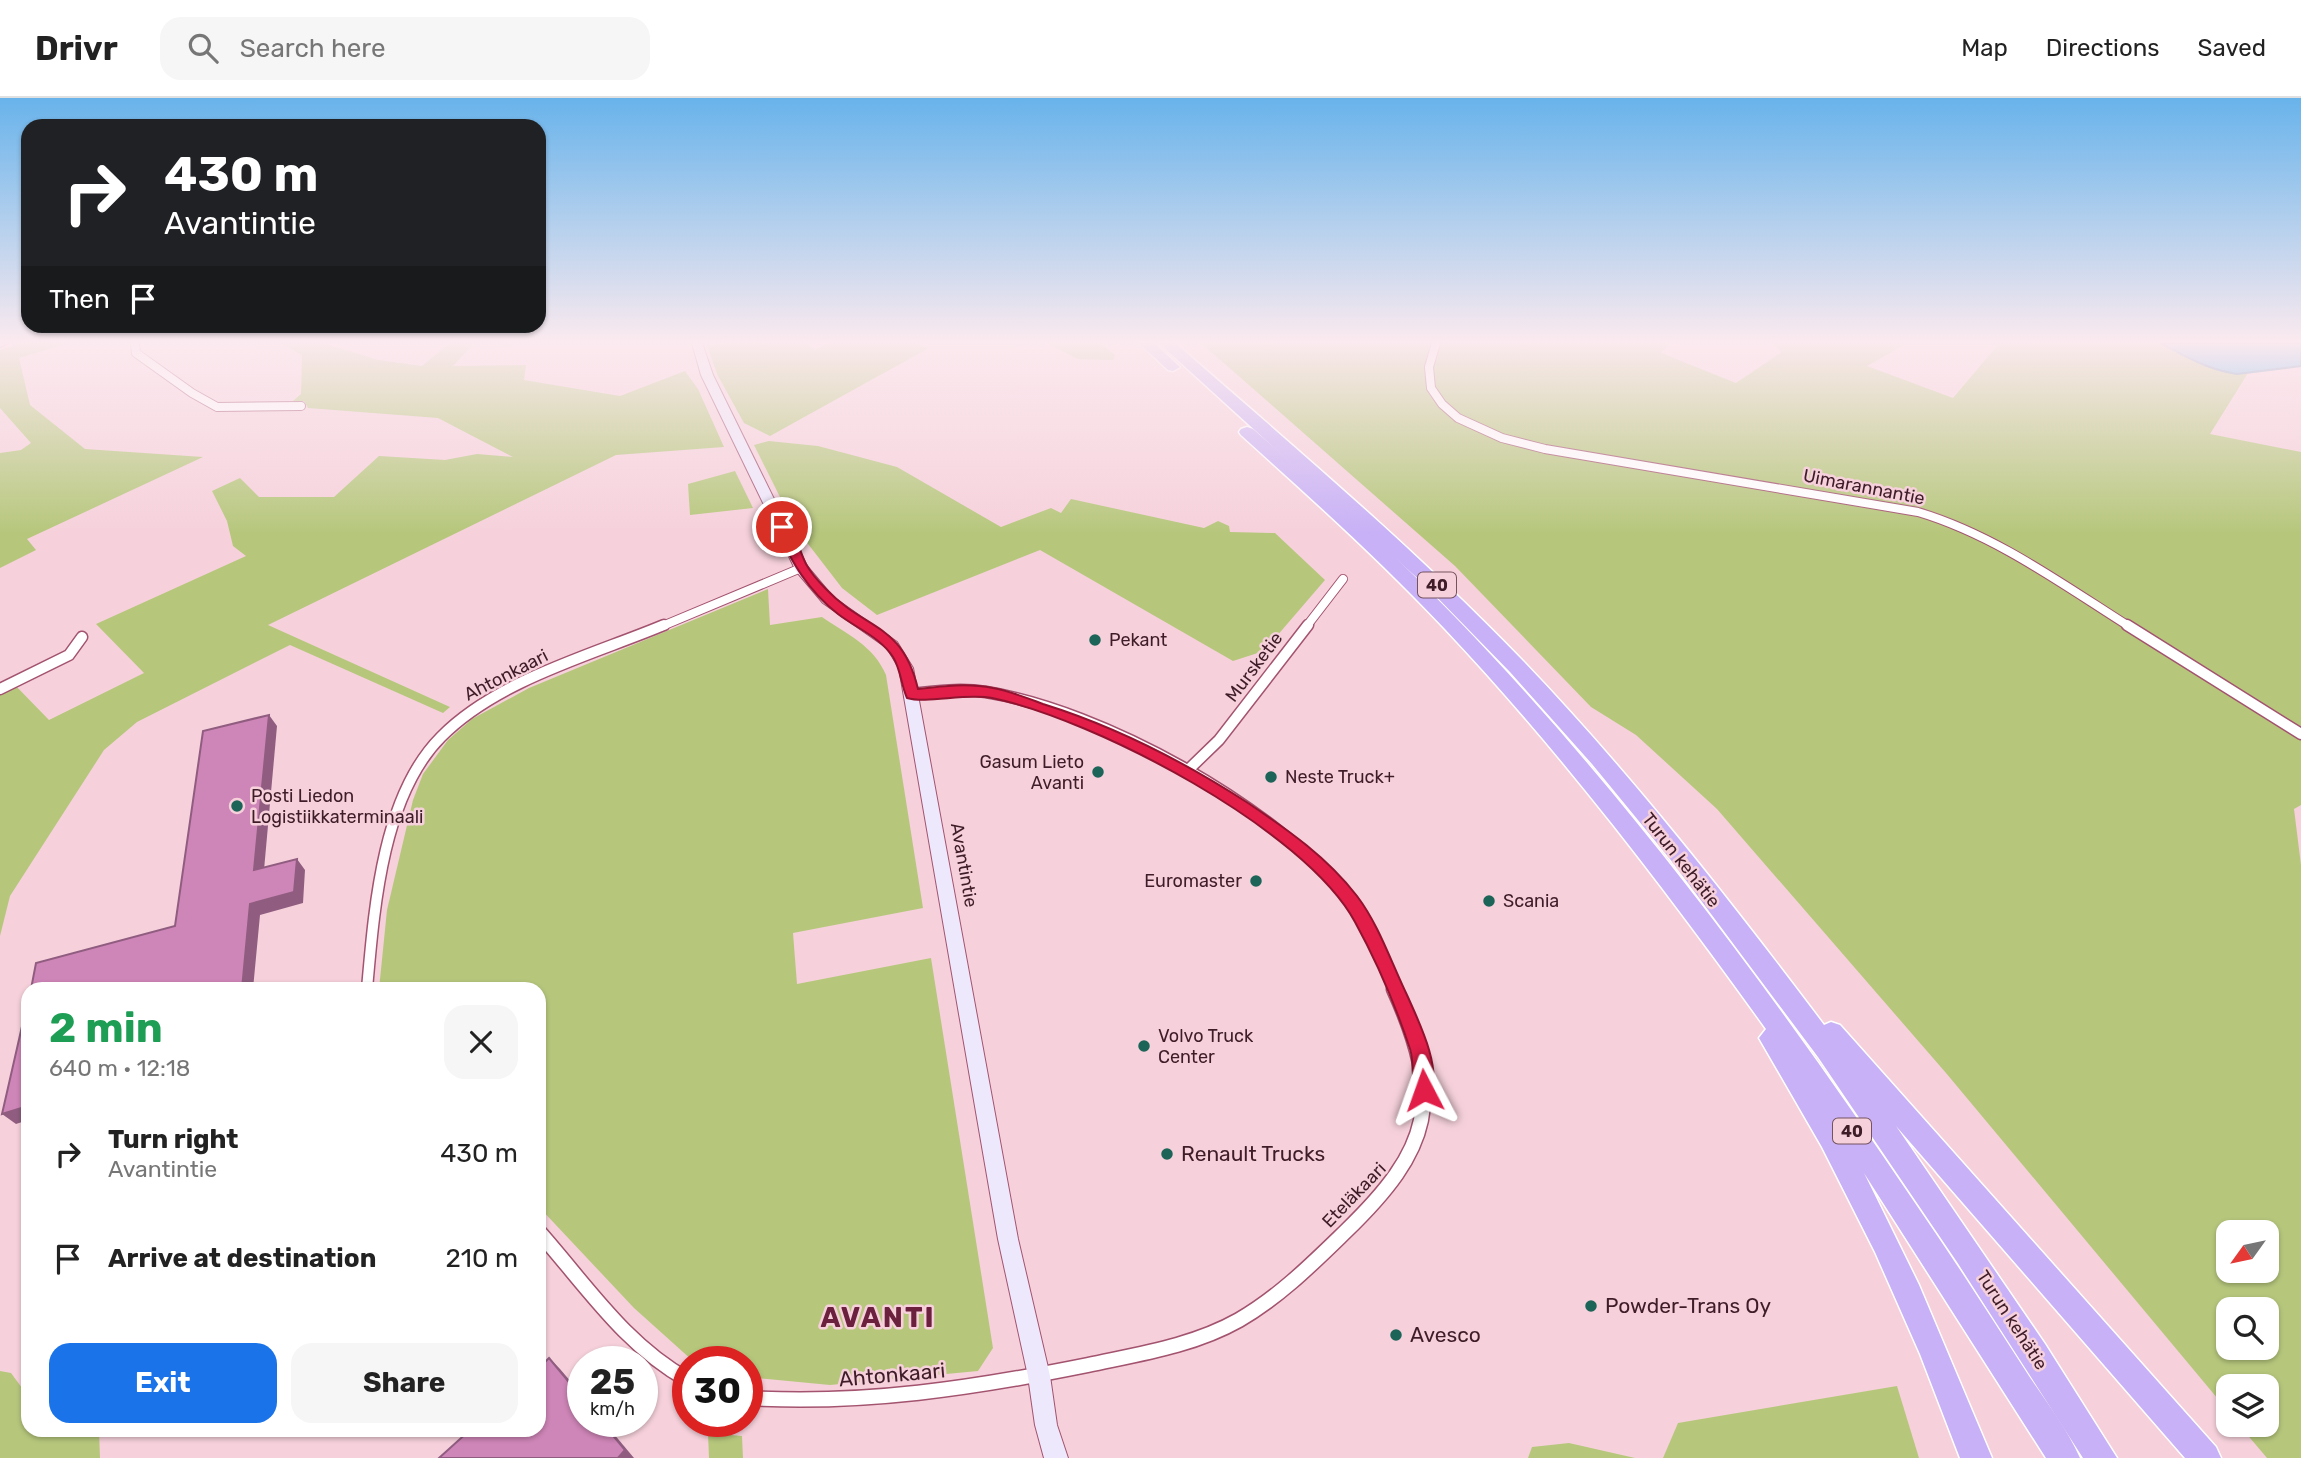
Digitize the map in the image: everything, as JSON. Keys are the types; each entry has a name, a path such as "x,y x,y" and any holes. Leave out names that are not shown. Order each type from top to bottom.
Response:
{"highway":[{"name":"Turun kehätie","path":"1218,406 1335,510 1416,587 1499,676 1620,817 1761,999 1955,1287 2064,1458"},
{"name":"Turun kehätie","path":"1239,406 1421,568 1520,670 1680,856 1818,1036 1891,1139 2101,1458"},
{"path":"1620,817 1736,984 1826,1128 1880,1229 1976,1458"},
{"path":"1680,856 1889,1101 2205,1458"}],"street":[{"path":"216,406 262,406"},
{"name":"Avantintie","path":"723,406 801,568 828,600 892,645 906,668 1008,1239 1039,1376 1046,1425 1056,1458"},
{"name":"Uimarannantie","path":"1446,406 1477,429 1507,440 1564,453 1918,512 1951,522 2014,555 2301,734"},
{"name":"Ahtonkaari","path":"368,982 372,929 402,798 423,756 444,734 504,693 801,568"},
{"name":"Mursketie","path":"1187,771 1219,740 1343,579"},
{"path":"0,690 69,655 82,637"},
{"name":"Eteläkaari","path":"912,694 976,691 1018,700 1089,724 1187,771 1285,836 1311,857 1349,899 1362,918 1421,1053 1424,1106 1419,1132 1399,1177 1284,1288 1250,1313 1220,1330 1190,1341 1039,1376"},
{"path":"546,1240 629,1335 653,1358 672,1370"},
{"name":"Ahtonkaari","path":"763,1399 807,1402 895,1398 1039,1376"}],"green space":[{"path":"32,406 85,449 203,457 27,539 36,550 0,568 0,453 21,450 31,443 0,408"},
{"path":"706,406 724,447 616,455 268,625 450,707 443,713 290,645 137,722 104,750 10,896 0,936 0,689 13,683 49,720 144,673 96,624 246,556 233,546 227,521 212,491 240,478 259,497 334,497 379,456 445,460 477,454 513,457 438,418 308,408"},
{"path":"735,406 823,406 770,436 744,423"},
{"path":"1273,406 2227,406 2210,434 2301,452 2301,805 2294,809 2301,865 2301,1458 2267,1458 2249,1437 2279,1437 2279,1374 2216,1374 2216,1397 1946,1073 1717,809 1636,735 1591,707 1455,566"},
{"path":"769,441 818,446 897,467 1001,527 1051,508 1061,513 1071,499 1204,528 1218,521 1229,526 1230,532 1275,533 1325,580 1264,651 1233,661 1040,550 877,615 842,588 795,527 754,445"},
{"path":"735,471 753,508 690,515 688,484"},
{"path":"768,589 770,625 822,617 867,648 881,665 886,675 923,908 793,933 797,984 931,958 993,1348 978,1371 830,1385 763,1379 763,1346 676,1346 634,1308 546,1214 546,982 380,982 387,910 413,800 423,774 448,740 472,719 529,688"},
{"path":"0,1371 11,1373 21,1387 21,1437 99,1437 100,1458 0,1458"},
{"path":"1897,1386 1919,1458 1663,1458 1678,1423"},
{"path":"708,1437 742,1437 743,1458 709,1458"},
{"path":"1569,1443 1635,1458 1528,1458 1532,1447"}],"building":[{"name":"Posti Liedon Logistiikkaterminaali","path":"269,715 254,870 297,859 294,892 250,904 243,982 32,982 36,963 175,926 203,731"},
{"path":"21,1031 21,1108 2,1114"},
{"path":"549,1358 567,1380 567,1437 614,1437 625,1450 618,1458 439,1458 462,1437 546,1437 546,1361"}],"place":[{"name":"Pekant","path":"1095,640"},
{"name":"Gasum Lieto Avanti","path":"1098,772"},
{"name":"Neste Truck+","path":"1271,777"},
{"name":"Posti Liedon Logistiikkaterminaali","path":"237,806"},
{"name":"Euromaster","path":"1256,881"},
{"name":"Scania","path":"1489,901"},
{"name":"Volvo Truck Center","path":"1144,1046"},
{"name":"Renault Trucks","path":"1167,1154"},
{"name":"Powder-Trans Oy","path":"1591,1306"},
{"name":"Avesco","path":"1396,1335"}],"district":[{"name":"AVANTI","path":"878,1317"}],"route":[{"path":"782,527 801,568 822,594 845,613 878,633 899,653 906,668 912,694 960,690 992,693 1089,724 1187,771 1285,836 1311,857 1329,875 1362,918 1421,1053 1424,1090"}]}
